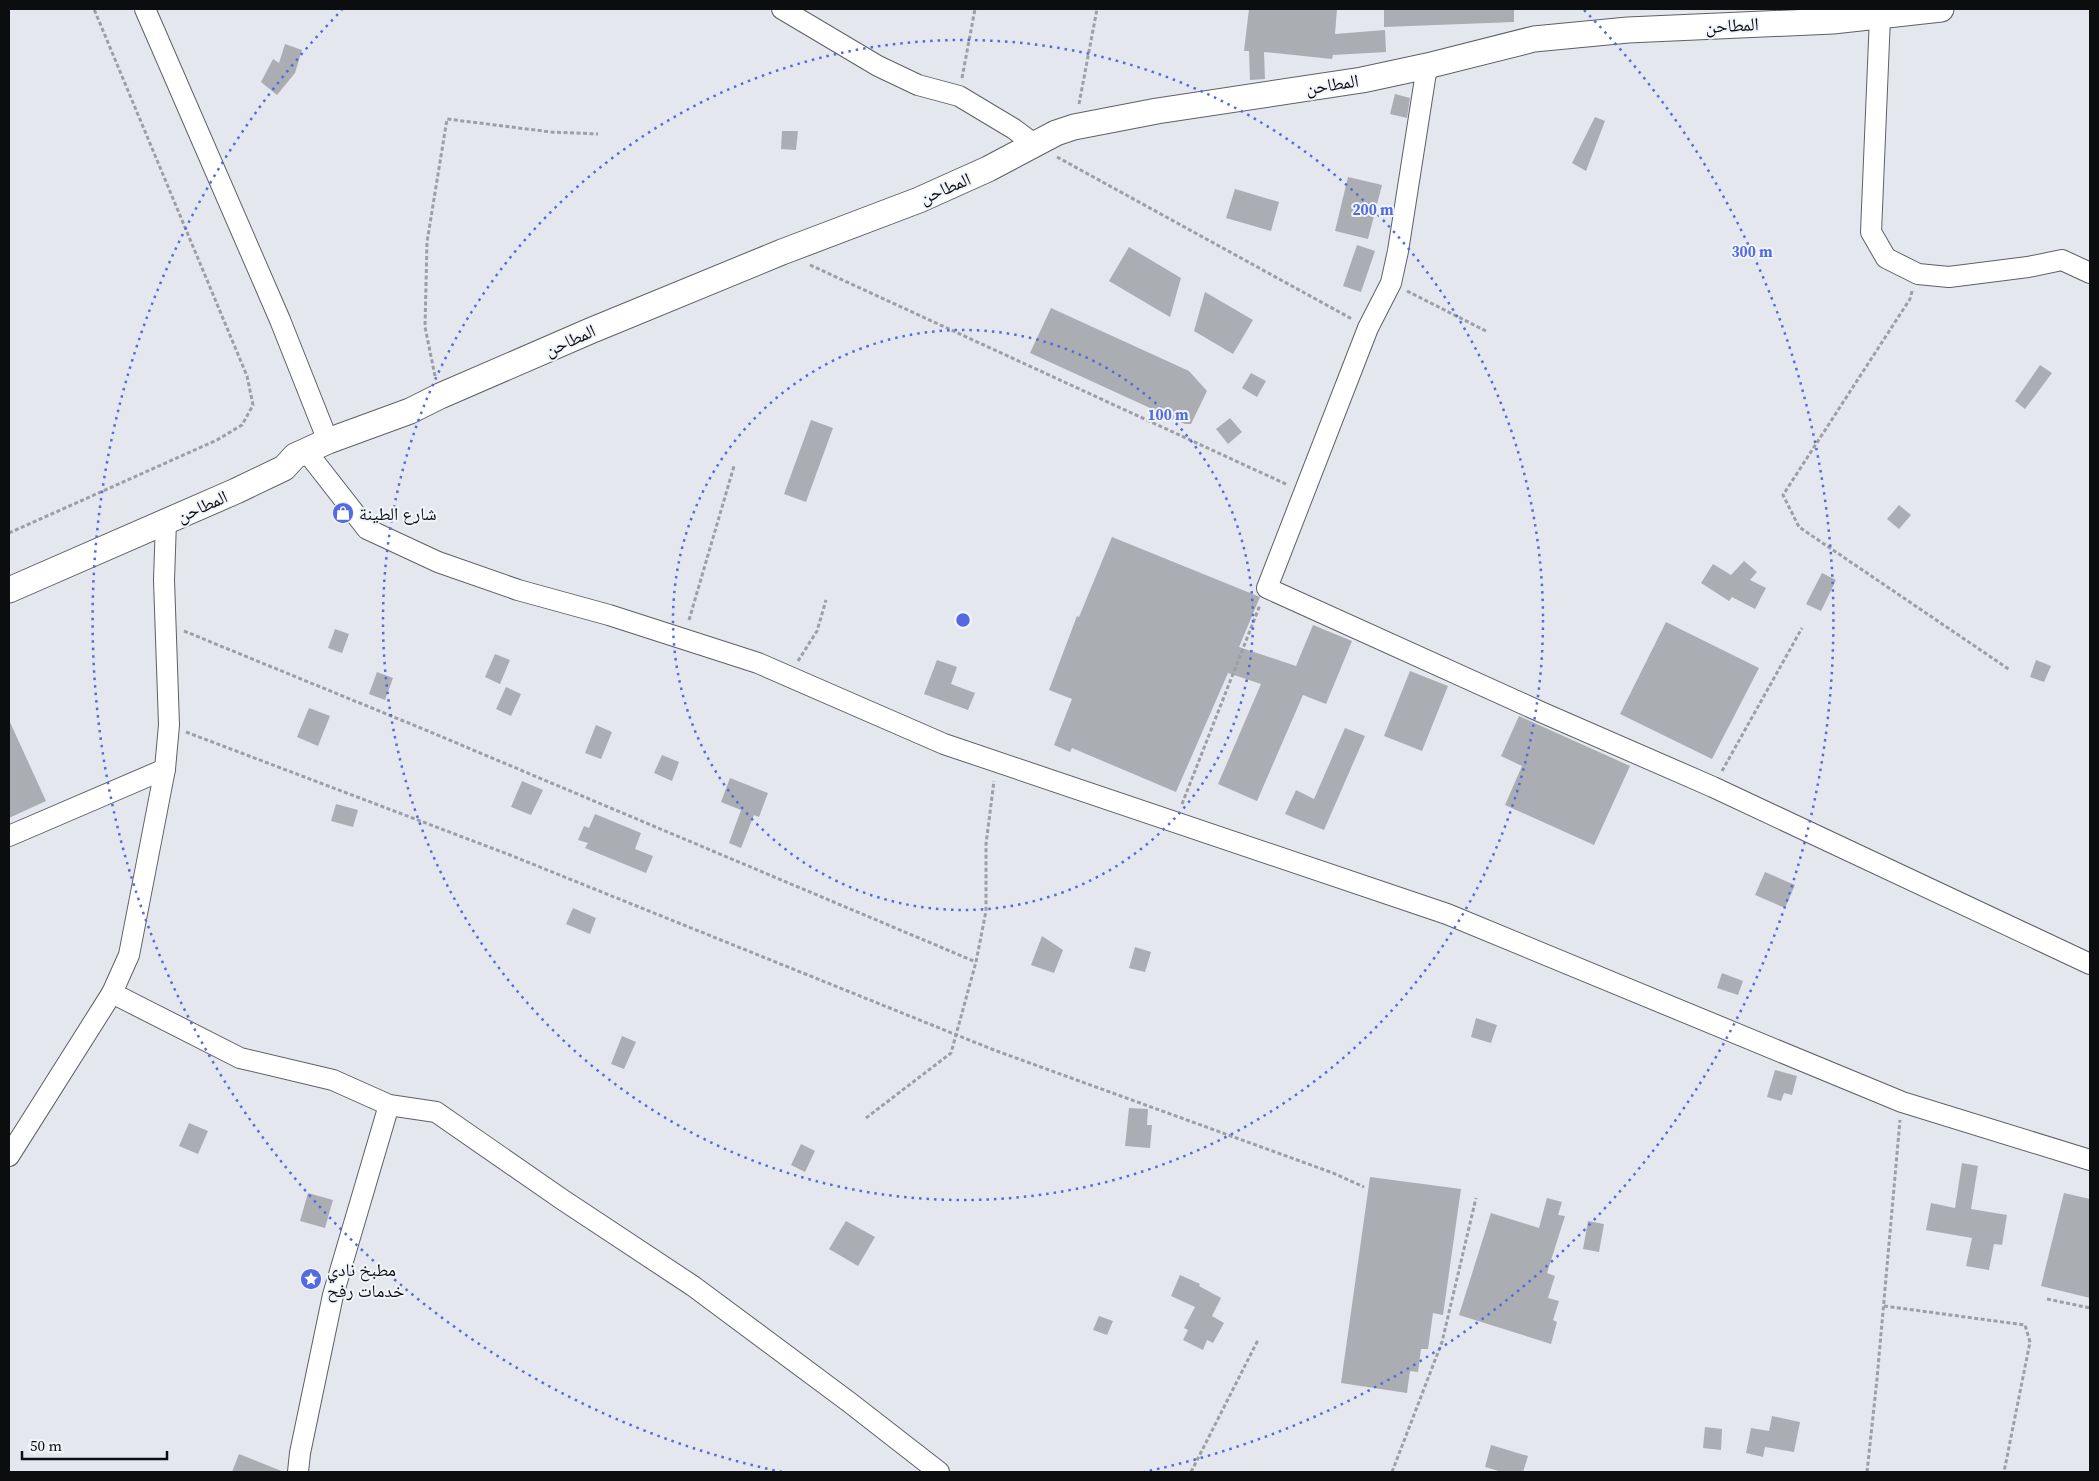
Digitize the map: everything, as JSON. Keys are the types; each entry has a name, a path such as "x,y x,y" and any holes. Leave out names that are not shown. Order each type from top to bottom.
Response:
{"main road":[{"name":"المطاحن","path":"9,590 166,522 284,468 295,456 317,446 410,411 440,396 590,331 782,252 919,200 988,170 1056,133 1074,127 1157,111 1362,80 1534,39 1628,30 1880,17 1941,9"}],"street":[{"path":"145,9 280,320 317,446 367,529 438,562 500,584 609,615 758,663 935,740 1447,914 1902,1102 2090,1160"},
{"path":"782,9 878,66 918,84 959,96 1014,129 1034,144"},
{"path":"1880,17 1871,232 1886,258 1918,274 1949,277 2028,267 2062,260 2090,274"},
{"path":"1427,66 1398,251 1391,283 1368,328 1267,588 1541,712 1714,787 2090,964"},
{"path":"9,1156 112,993 129,954 165,770 169,725 164,580 166,522"},
{"path":"9,836 165,770"},
{"path":"112,993 240,1058 333,1080 390,1105 436,1112 563,1200 693,1286 939,1472"},
{"path":"298,1472 300,1453 333,1296 390,1105"}],"path":[{"path":"9,533 217,440 242,425 253,406 247,376 94,9"},
{"path":"959,96 975,9"},
{"path":"1074,127 1097,9"},
{"path":"440,396 425,327 425,302 427,242 447,119 551,132 598,134"},
{"path":"1034,144 1368,328"},
{"path":"782,252 904,310 1062,380 1304,492"},
{"path":"1918,274 1910,299 1783,495 1799,527 2010,670"},
{"path":"1391,283 1486,331"},
{"path":"683,640 734,466"},
{"path":"1176,821 1267,588"},
{"path":"788,676 816,632 826,600"},
{"path":"165,623 464,746 976,962"},
{"path":"1714,787 1802,628"},
{"path":"169,725 510,855 956,1034 1332,1173 1364,1187"},
{"path":"866,1118 951,1053 976,962 986,911 986,844 995,761"},
{"path":"1867,1472 1902,1102"},
{"path":"1392,1472 1442,1342 1476,1198"},
{"path":"2046,1299 2090,1308"},
{"path":"1884,1306 2025,1326 2030,1342 2004,1472"},
{"path":"1191,1472 1258,1340"}],"building":[{"path":"1249,9 1337,9 1335,34 1385,30 1386,52 1333,55 1332,59 1264,52 1265,79 1250,80 1249,51 1244,51"},
{"path":"1384,9 1514,9 1514,22 1384,27"},
{"path":"285,44 302,50 295,73 277,95 261,82 273,59 279,63"},
{"path":"1395,94 1410,98 1407,118 1390,114"},
{"path":"1595,117 1605,121 1586,171 1572,163"},
{"path":"782,131 798,131 796,150 781,149"},
{"path":"1348,177 1382,185 1368,239 1335,231"},
{"path":"1235,189 1279,202 1271,231 1226,218"},
{"path":"1357,245 1375,251 1361,292 1343,286"},
{"path":"1129,247 1181,278 1170,317 1109,281"},
{"path":"1205,292 1253,320 1233,354 1194,331"},
{"path":"1051,308 1189,371 1207,391 1191,424 1185,424 1030,353"},
{"path":"2040,365 2052,373 2025,409 2015,401"},
{"path":"1251,373 1266,381 1257,397 1242,388"},
{"path":"1230,418 1242,432 1228,444 1216,429"},
{"path":"811,420 833,428 806,502 784,494"},
{"path":"1899,505 1911,515 1899,529 1887,519"},
{"path":"1112,537 1260,597 1239,647 1296,666 1313,625 1352,641 1326,704 1303,695 1257,801 1218,784 1261,684 1228,673 1176,792 1072,748 1070,752 1054,745 1072,699 1049,690 1077,616 1079,617"},
{"path":"1744,561 1757,572 1750,580 1766,588 1755,609 1732,597 1729,601 1701,583 1713,564 1731,575"},
{"path":"1822,573 1836,580 1821,611 1806,604"},
{"path":"1666,622 1759,668 1712,759 1620,714"},
{"path":"335,629 349,634 342,653 328,648"},
{"path":"495,654 510,660 500,684 485,677"},
{"path":"937,660 957,667 951,684 975,693 968,710 924,694"},
{"path":"2036,660 2051,666 2044,682 2030,677"},
{"path":"1410,671 1448,686 1422,751 1384,736"},
{"path":"377,672 393,678 385,700 369,694"},
{"path":"506,687 521,694 511,716 496,709"},
{"path":"309,708 330,716 318,746 297,737"},
{"path":"1519,716 1630,766 1594,845 1505,805 1522,766 1501,756"},
{"path":"9,720 46,801 9,818"},
{"path":"596,725 612,732 601,759 585,753"},
{"path":"1345,728 1365,736 1324,830 1285,814 1296,790 1314,799"},
{"path":"662,755 679,762 672,781 654,773"},
{"path":"730,778 768,793 759,817 754,815 741,848 729,843 741,810 721,802"},
{"path":"522,781 543,790 531,815 511,807"},
{"path":"336,804 358,810 353,827 331,821"},
{"path":"595,814 641,833 635,849 653,856 646,873 585,848 588,843 578,840 584,826 589,828"},
{"path":"1765,872 1795,885 1785,908 1755,895"},
{"path":"573,908 596,918 590,934 566,924"},
{"path":"1042,936 1063,950 1054,973 1031,965"},
{"path":"1135,947 1151,952 1145,972 1129,968"},
{"path":"1722,973 1743,981 1738,995 1717,988"},
{"path":"1476,1018 1497,1025 1491,1043 1471,1037"},
{"path":"622,1036 636,1042 624,1069 611,1064"},
{"path":"1775,1070 1797,1076 1792,1095 1784,1093 1781,1101 1767,1097"},
{"path":"1129,1108 1148,1109 1147,1125 1152,1125 1150,1148 1125,1146"},
{"path":"189,1123 208,1131 198,1154 179,1146"},
{"path":"801,1144 815,1151 805,1172 791,1165"},
{"path":"1962,1163 1978,1166 1971,1209 2007,1215 2002,1245 1994,1244 1989,1270 1966,1266 1972,1238 1926,1230 1931,1203 1955,1208"},
{"path":"1370,1177 1461,1189 1443,1315 1433,1313 1428,1349 1421,1349 1418,1372 1410,1371 1407,1393 1341,1383"},
{"path":"308,1193 333,1200 325,1228 300,1221"},
{"path":"2064,1193 2090,1199 2090,1298 2041,1286"},
{"path":"1547,1198 1562,1202 1558,1215 1565,1216 1547,1273 1555,1276 1548,1298 1559,1301 1553,1320 1557,1322 1551,1344 1459,1315 1491,1213 1539,1228"},
{"path":"846,1221 875,1237 858,1266 829,1249"},
{"path":"1588,1221 1604,1224 1599,1252 1583,1249"},
{"path":"1180,1275 1200,1284 1199,1286 1221,1298 1212,1316 1224,1323 1213,1343 1207,1340 1203,1350 1183,1340 1188,1330 1184,1328 1195,1307 1171,1296"},
{"path":"1099,1316 1113,1321 1107,1335 1093,1330"},
{"path":"1772,1416 1800,1422 1794,1452 1765,1447 1763,1457 1746,1453 1751,1428 1769,1431"},
{"path":"1705,1427 1722,1429 1721,1450 1703,1448"},
{"path":"1491,1445 1528,1456 1523,1472 1502,1472 1485,1467"},
{"path":"239,1454 284,1472 232,1472"}],"place":[{"name":"شارع الطينة","path":"343,513"},
{"name":"مطبخ نادي خدمات رفح","path":"311,1279"}]}
